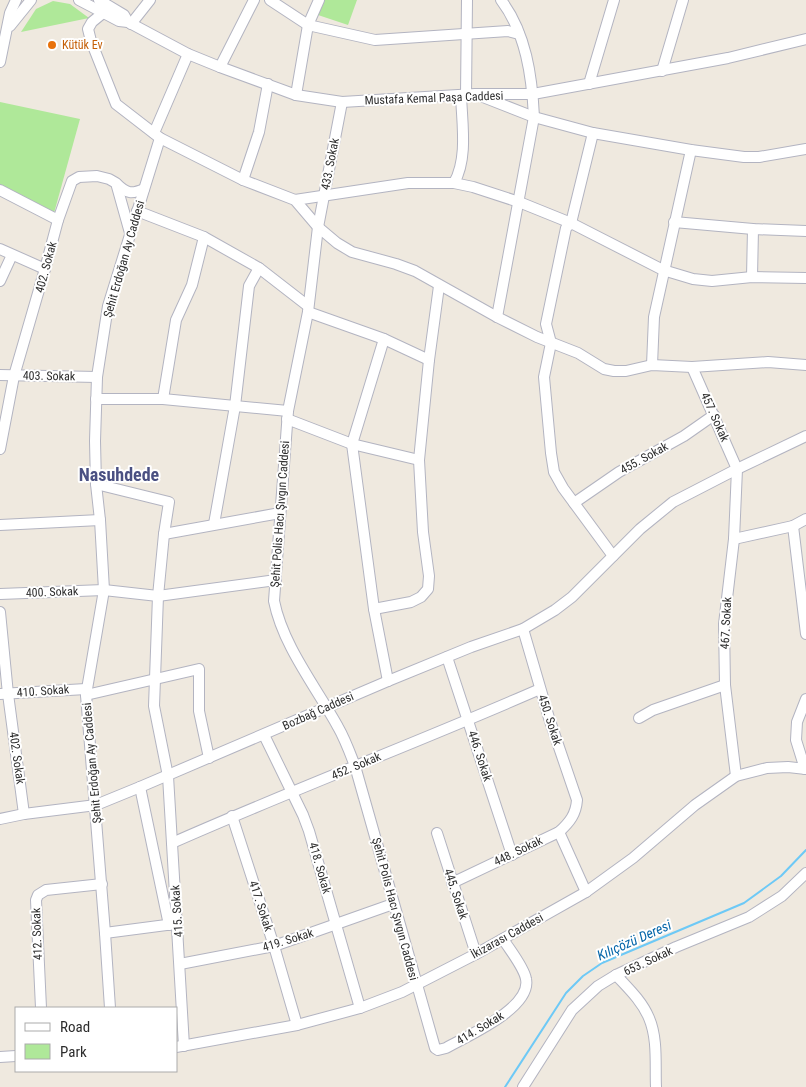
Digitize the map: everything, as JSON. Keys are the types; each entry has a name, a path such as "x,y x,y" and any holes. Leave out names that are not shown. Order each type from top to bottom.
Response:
{"street":[{"path":"8,29 5,12 16,0"},
{"path":"0,62 8,29 31,0"},
{"name":"Mustafa Kemal Paşa Caddesi","path":"79,0 119,21 130,23 188,54 220,67 296,94 342,102 467,95 533,94 728,58 806,39"},
{"path":"100,0 124,15 130,23 150,0"},
{"path":"220,67 254,0"},
{"path":"270,0 308,25 375,40 466,32 508,31 519,34"},
{"path":"296,94 308,25 319,0"},
{"path":"454,183 459,174 462,158 467,95 467,0"},
{"path":"497,316 534,117 533,94 526,53 509,10 501,0"},
{"path":"589,84 614,0"},
{"path":"662,71 682,0"},
{"path":"103,13 92,22 88,29 116,104 157,136 243,180 295,200 408,183 454,183 519,202 571,223 663,270 693,279 712,281 752,278 806,278"},
{"name":"Şehit Erdoğan Ay Caddesi","path":"110,1007 106,933 86,692 104,590 96,484 97,376 108,306 144,189 157,136 188,54"},
{"path":"243,180 259,132 268,84"},
{"path":"467,95 534,117 593,133 691,150 751,157 806,149"},
{"name":"433. Sokak","path":"318,227 342,102"},
{"path":"593,133 571,223 566,228 546,324 551,343 544,377 554,472 563,488 613,556"},
{"path":"652,365 654,318 663,270 691,150"},
{"name":"402. Sokak","path":"0,448 14,376 46,269 58,220 72,181 79,177 97,176 109,178 116,183"},
{"path":"116,183 125,192 134,194 144,189"},
{"path":"116,183 130,233"},
{"path":"0,190 58,220"},
{"path":"295,200 318,227 337,243 352,252 415,271 439,286 551,343 578,353 604,369 626,371 652,365 692,367 768,362 806,365"},
{"path":"137,211 204,237 260,268 308,309 384,339 429,360"},
{"path":"674,222 753,229 806,231"},
{"name":"Şehit Polis Hacı Şıvgın Caddesi","path":"318,227 308,309 288,415 274,601 283,630 339,728 355,766 432,1042"},
{"path":"752,278 753,229"},
{"path":"163,399 176,320 192,285 204,237"},
{"path":"0,249 46,269"},
{"path":"0,281 12,255"},
{"path":"214,524 235,406 249,286 260,268"},
{"path":"374,608 410,602 420,597 428,589 429,576 423,532 418,460 439,286"},
{"path":"384,339 352,444 374,608 388,681"},
{"name":"457. Sokak","path":"692,367 737,469"},
{"name":"403. Sokak","path":"0,375 97,376"},
{"path":"96,399 163,399 235,406 288,415 352,444 418,460"},
{"name":"455. Sokak","path":"574,503 619,472 684,436 714,415"},
{"name":"Bozbağ Caddesi","path":"0,819 96,805 388,681 523,629 564,604 640,529 672,502 806,436"},
{"name":"467. Sokak","path":"736,776 725,685 724,624 734,539 737,469"},
{"name":"415. Sokak","path":"96,484 169,502 158,596 154,706 168,776 172,842 173,924 180,964 180,1047"},
{"path":"164,534 280,513"},
{"path":"734,539 793,526 806,519"},
{"path":"0,525 100,520"},
{"path":"793,526 806,634"},
{"name":"400. Sokak","path":"0,594 104,590 158,596 276,580"},
{"name":"402. Sokak","path":"0,612 4,694 24,814"},
{"name":"450. Sokak","path":"523,629 540,689 576,800 576,810"},
{"name":"446. Sokak","path":"448,657 512,854"},
{"name":"410. Sokak","path":"4,694 86,692 199,669 200,711 209,758"},
{"path":"639,718 653,710 725,685"},
{"name":"452. Sokak","path":"172,842 540,689"},
{"path":"805,769 796,740 797,722 806,699"},
{"name":"418. Sokak","path":"264,735 309,830 360,1008"},
{"name":"İkizarası Caddesi","path":"180,1047 297,1025 388,999 476,954 586,892 633,858 695,805 736,776 767,768 788,767 805,769"},
{"path":"106,933 173,924 140,787"},
{"name":"448. Sokak","path":"452,882 559,832 573,818 576,810"},
{"name":"417. Sokak","path":"232,816 297,1025"},
{"path":"559,832 586,892"},
{"name":"445. Sokak","path":"437,833 476,954"},
{"name":"653. Sokak","path":"523,1087 572,1010 598,986 616,975 676,947 749,917 782,896 806,873"},
{"name":"412. Sokak","path":"41,1007 36,900 46,890 102,884"},
{"name":"419. Sokak","path":"180,964 274,946 393,904"},
{"name":"414. Sokak","path":"432,1042 438,1050 446,1048 507,1013 516,1004 526,988 527,982 525,975 503,939"},
{"path":"616,975 633,993 649,1017 654,1038 656,1087"},
{"path":"0,1056 15,1056"}],"green space":[{"path":"323,0 357,0 348,25 318,15"},
{"path":"53,1 70,4 89,18 21,32 36,9"},
{"path":"0,102 80,119 54,213 0,186"}],"waterway":[{"name":"Kılıçözü Deresi","path":"505,1087 566,993 583,976 602,963 744,903 781,876 806,850"}],"place":[{"name":"Kütük Ev","path":"52,45"}],"district":[{"name":"Nasuhdede","path":"119,474"}]}
